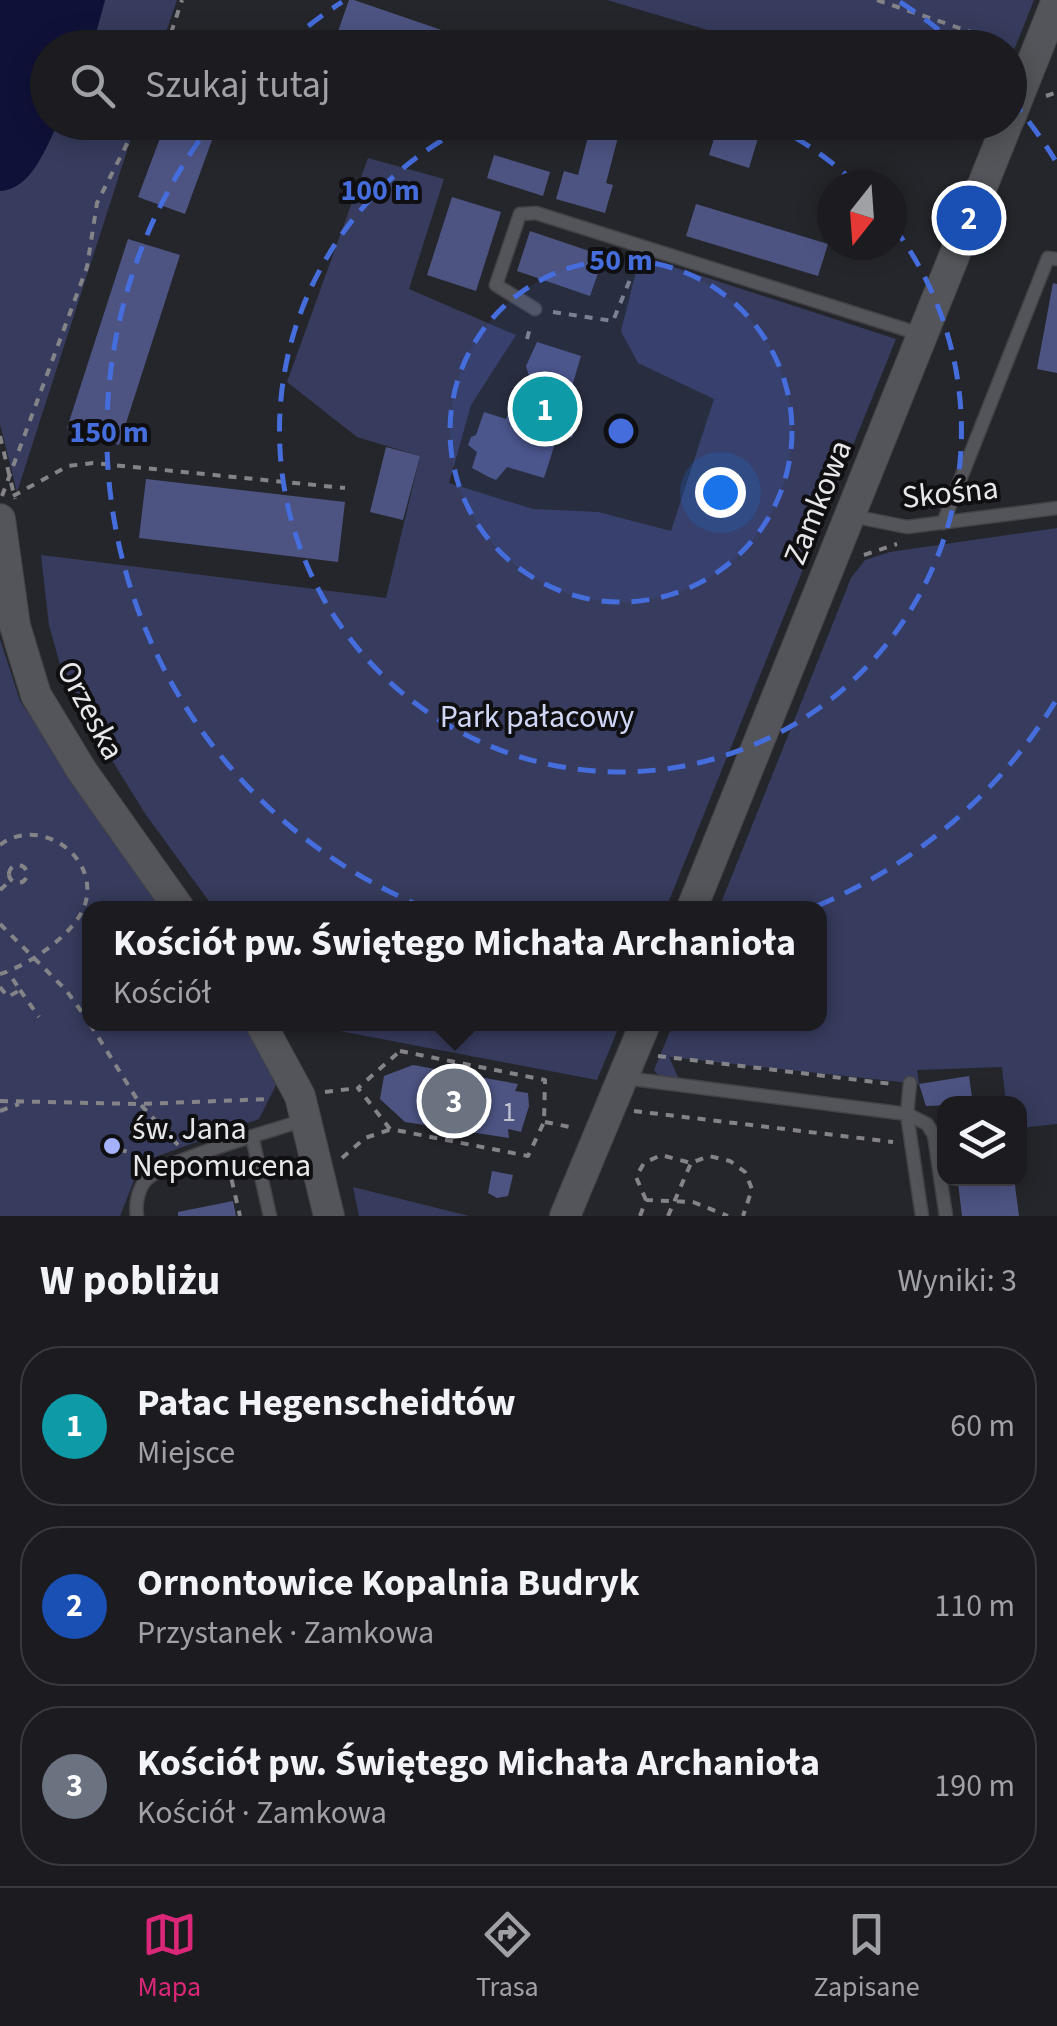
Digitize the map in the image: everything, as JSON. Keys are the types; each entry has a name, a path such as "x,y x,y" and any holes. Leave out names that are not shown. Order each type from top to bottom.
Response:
{"street":[{"name":"Zamkowa","path":"1027,82 1057,0"},
{"name":"Zamkowa","path":"695,901 923,335 1007,140"},
{"name":"Orzeska","path":"11,509 16,626 36,695 82,771 174,901"},
{"path":"265,1031 290,1070 307,1118 329,1216"},
{"path":"564,1216 642,1031"}],"lane":[{"path":"535,309 496,285 520,214 536,214 923,335"},
{"path":"942,523 1048,258 1057,259"},
{"name":"Skośna","path":"850,516 906,528 1057,508"},
{"path":"624,1078 907,1114 928,1124 934,1135 946,1216"},
{"path":"906,1084 922,1216"},
{"path":"137,1216 135,1204 148,1179 191,1158 307,1118"},
{"path":"252,1136 270,1216"}],"path":[{"path":"172,30 182,0"},
{"path":"877,0 961,30"},
{"path":"1027,54 1034,56"},
{"path":"1027,109 1057,92"},
{"path":"11,509 0,502 87,266 96,203 129,140"},
{"path":"526,339 535,309 612,321 644,248"},
{"path":"0,436 10,475 11,509"},
{"path":"11,509 68,466 93,463 345,488"},
{"path":"0,845 18,833 43,834 66,847 82,875 84,901"},
{"path":"0,890 11,880"},
{"path":"0,974 38,959 82,909"},
{"path":"0,924 38,959 82,1013"},
{"path":"8,972 39,1018"},
{"path":"0,987 8,997 20,990"},
{"path":"95,1031 140,1104 191,1158"},
{"path":"324,1092 358,1088 400,1051 544,1080 544,1122 528,1156 390,1129 365,1138 342,1158"},
{"path":"654,1056 906,1084"},
{"path":"358,1088 390,1129"},
{"path":"0,1101 140,1104 271,1098"},
{"path":"0,1111 26,1102"},
{"path":"630,1110 902,1143"},
{"path":"544,1122 580,1130"},
{"path":"640,1216 646,1200 636,1177 644,1163 662,1155 691,1164 710,1156 730,1160 745,1172 752,1189 744,1216"},
{"path":"668,1216 691,1164"},
{"path":"646,1200 693,1202 728,1216"}],"green space":[{"path":"105,0 177,0 167,30 97,30"},
{"path":"607,0 1034,0 1022,30 708,30"},
{"path":"50,140 131,140 17,492 0,424 0,191 21,183"},
{"name":"Park pałacowy","path":"368,158 444,179 409,289 516,335 471,405 449,483 533,509 598,512 671,531 714,399 638,363 621,331 640,256 896,339 669,901 209,901 146,815 66,686 49,625 41,555 386,598 420,456 357,437 287,382"},
{"path":"1057,528 1057,1124 1027,1127 1027,1096 1005,1096 1002,1067 917,1070 919,1084 669,1057 679,1079 659,1076 654,1070 670,1031 827,1031 827,901 722,901 851,578 865,560 890,552"},
{"path":"0,639 20,701 157,901 82,901 82,1031 250,1031 280,1077 259,1119 150,1159 135,1178 120,1216 0,1216"},
{"path":"340,1031 617,1031 597,1080"},
{"path":"353,1187 469,1216 359,1216"}],"shaded area":[{"path":"0,0 105,0 97,30 30,30 30,140 50,140 29,175 21,183 0,191"}],"building":[{"path":"349,0 354,0 442,30 338,30"},
{"path":"159,140 212,140 185,214 138,197"},
{"path":"587,140 617,140 606,183 613,185 605,213 556,199 564,171 578,175"},
{"path":"714,140 757,140 749,168 709,155"},
{"path":"494,155 550,172 543,196 487,178"},
{"path":"452,197 501,212 476,291 427,275"},
{"path":"696,204 817,241 817,260 823,260 818,276 686,236"},
{"path":"530,231 604,256 590,296 517,271"},
{"path":"128,239 180,255 119,445 67,428"},
{"path":"1053,283 1057,284 1057,373 1037,369"},
{"path":"537,342 581,356 567,403 582,407 572,438 558,434 544,478 507,467 496,480 472,468 477,452 468,445 484,412 506,419 514,396 522,398 529,376 526,366"},
{"path":"386,447 420,456 403,520 370,512"},
{"path":"146,479 345,502 338,562 139,538"},
{"path":"413,1065 518,1084 515,1091 528,1093 529,1106 521,1132 508,1129 509,1138 405,1122 380,1099 384,1076"},
{"path":"969,1076 972,1096 937,1096 937,1106 926,1106 919,1084"},
{"name":"św. Jana Nepomucena","path":"105,1140 120,1142 118,1156 103,1154"},
{"path":"492,1171 513,1175 508,1196 497,1198 488,1193"},
{"path":"958,1186 1015,1186 1019,1216 962,1216"},
{"path":"233,1201 236,1216 178,1216 178,1212"}],"place":[{"name":"Ornontowice Kopalnia Budryk","path":"969,218"},
{"name":"Pałac Hegenscheidtów","path":"545,409"},
{"name":"Kościół pw. Świętego Michała Archanioła","path":"454,1101"},
{"name":"św. Jana Nepomucena","path":"112,1146"}]}
